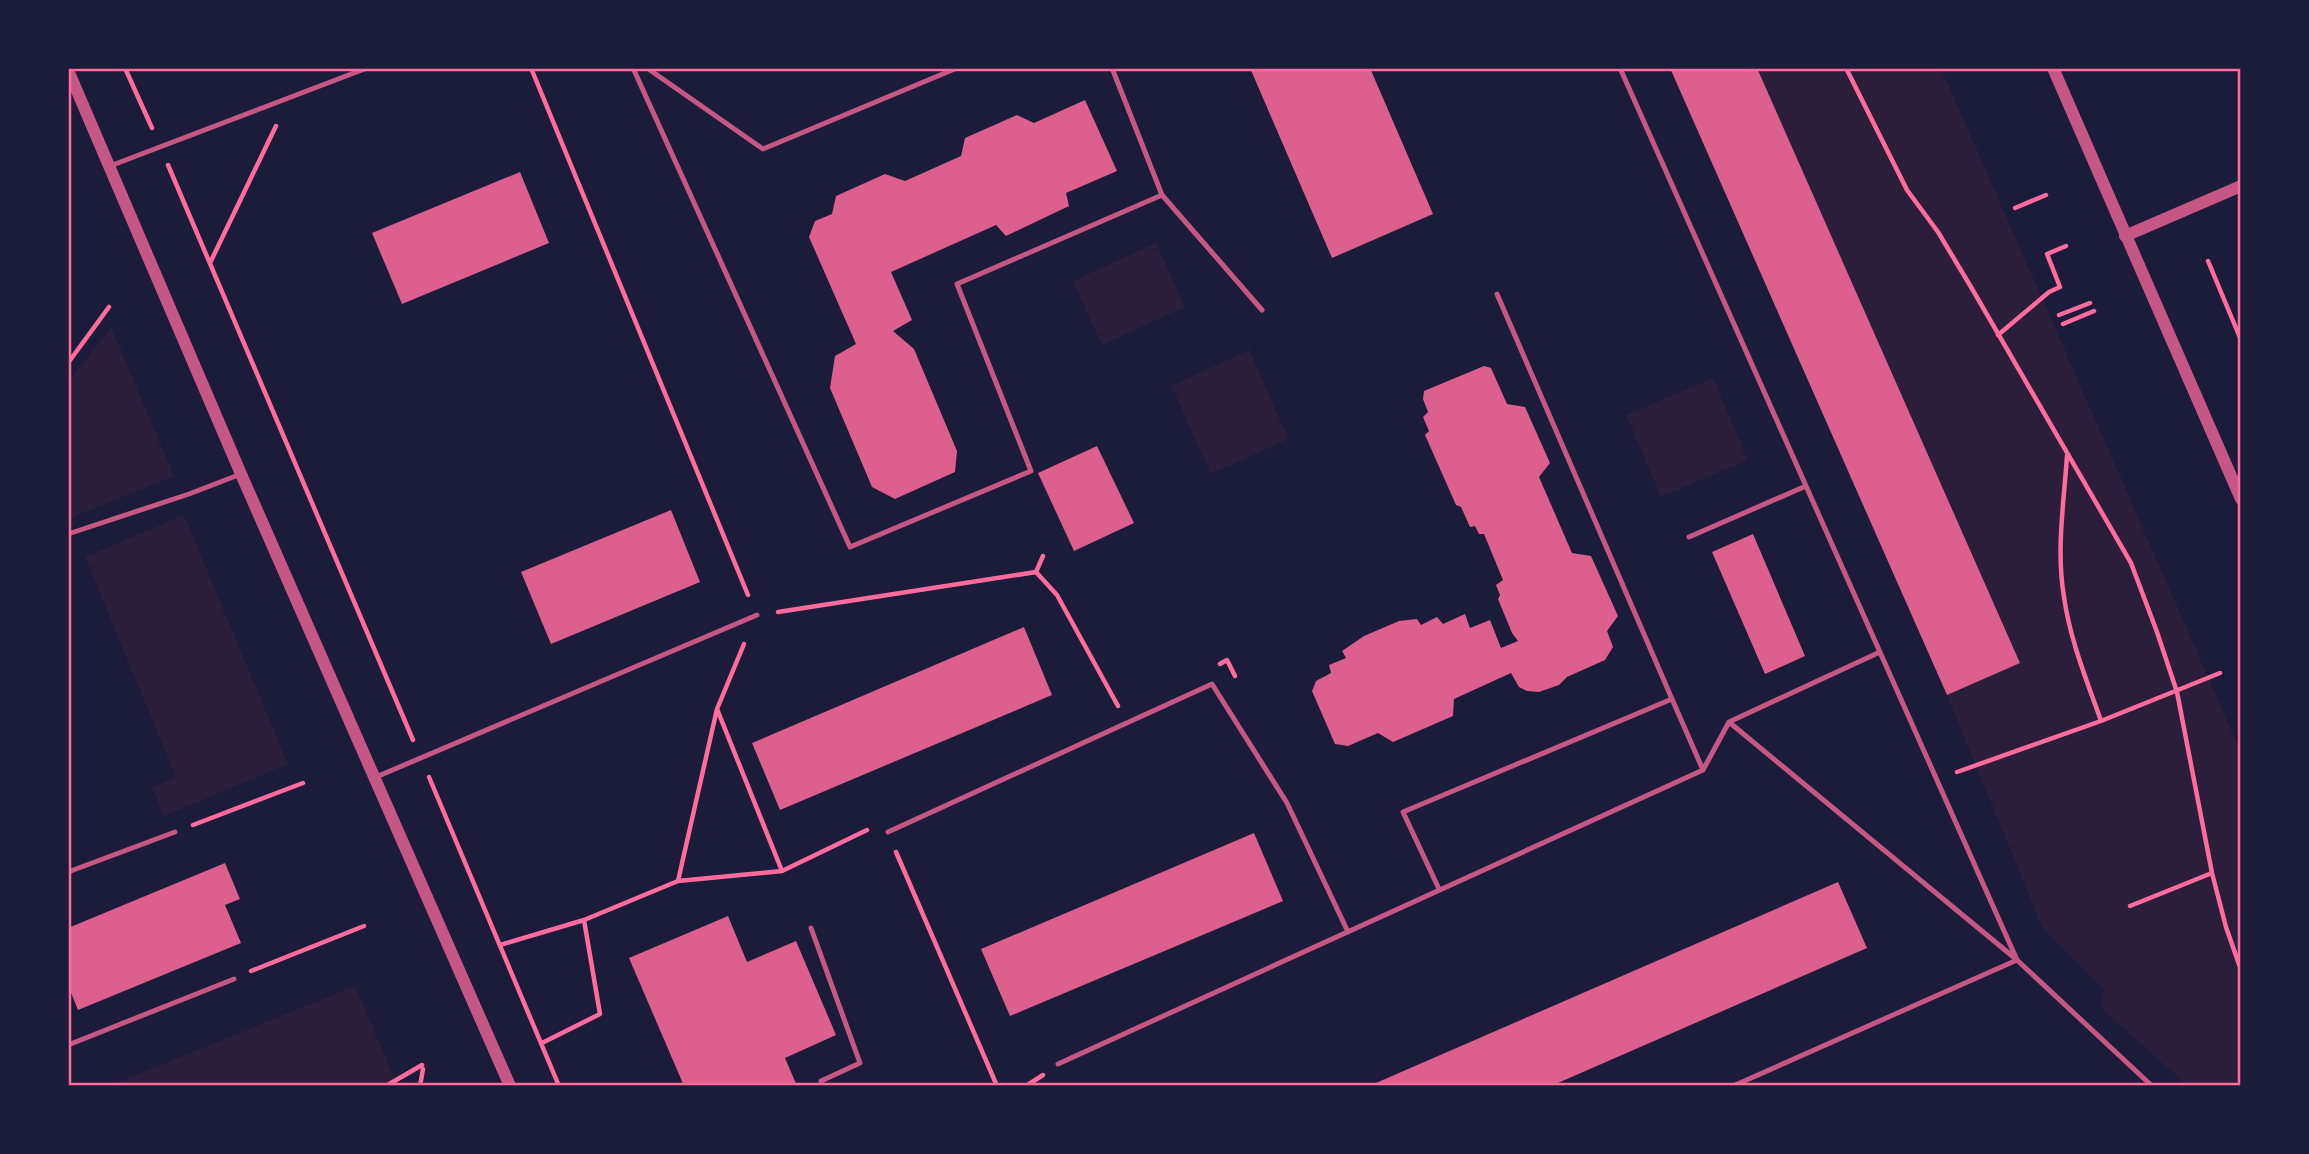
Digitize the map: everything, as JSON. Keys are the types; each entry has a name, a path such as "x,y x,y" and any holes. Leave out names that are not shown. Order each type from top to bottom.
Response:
{"street":[{"path":"2053,68 2241,499"},
{"path":"68,69 241,474 510,1086"},
{"path":"2125,236 2241,187"}],"lane":[{"path":"338,68 342,78"},
{"path":"110,166 367,68"},
{"path":"633,68 850,547 1031,471 957,284 1162,195"},
{"path":"647,68 763,149 957,68"},
{"path":"1112,68 1162,195 1262,310"},
{"path":"1620,68 2017,960"},
{"path":"1497,294 1703,770"},
{"path":"68,534 241,474"},
{"path":"1689,537 1806,486"},
{"path":"374,778 757,615"},
{"path":"1058,1064 1703,770 1729,722 1880,652"},
{"path":"888,832 1212,684 1287,803 1348,932"},
{"path":"1439,889 1403,812 1672,699"},
{"path":"1729,722 2017,960 2152,1086"},
{"path":"68,872 175,832"},
{"path":"811,928 860,1063 821,1081 823,1086"},
{"path":"1732,1086 2017,960"},
{"path":"68,1045 234,979"}],"path":[{"path":"125,68 559,1086"},
{"path":"1846,68 1907,190 1938,233 2131,564 2177,692 2212,873 2241,970"},
{"path":"209,264 290,97"},
{"path":"2015,208 2046,195"},
{"path":"1998,335 2049,292 2060,288 2047,254 2066,246"},
{"path":"2208,261 2241,340"},
{"path":"2059,315 2090,303"},
{"path":"68,363 109,307"},
{"path":"2063,324 2094,311"},
{"path":"2067,455 2061,568 2064,597 2079,660 2101,721"},
{"path":"1036,572 1043,556"},
{"path":"678,881 717,709 757,615"},
{"path":"1936,779 2101,721 2220,673"},
{"path":"500,945 584,920 678,881 782,871 717,709"},
{"path":"175,832 303,783"},
{"path":"888,832 997,1086"},
{"path":"2130,906 2212,873"},
{"path":"542,1043 600,1014 584,920"},
{"path":"234,979 364,926"},
{"path":"386,1086 422,1067 421,1086"}],"shaded area":[{"path":"1757,68 1941,68 2241,752 2241,1086 2188,1086 2101,1008 2104,990 2042,927 1947,695 2020,662"},
{"path":"1156,243 1185,307 1102,345 1073,281"},
{"path":"111,327 174,476 68,519 68,383"},
{"path":"1249,350 1289,439 1211,474 1171,386"},
{"path":"1713,378 1748,460 1661,497 1626,415"},
{"path":"184,515 288,764 164,816 152,788 176,777 85,557"},
{"path":"355,986 398,1086 109,1086"}],"building":[{"path":"1250,68 1370,68 1433,214 1332,258"},
{"path":"1670,68 1757,68 2020,663 1947,695"},
{"path":"1085,100 1117,171 1066,193 1069,206 1006,236 996,225 891,272 912,320 893,331 914,349 957,451 955,472 895,499 872,487 830,388 835,356 856,344 809,237 815,221 832,214 836,196 885,174 905,181 961,156 965,138 1017,115 1034,123"},
{"path":"520,172 549,243 402,304 372,233"},
{"path":"1484,366 1491,368 1507,404 1525,407 1550,463 1539,477 1572,553 1591,556 1618,616 1607,631 1613,647 1605,660 1567,677 1559,685 1539,692 1519,687 1511,673 1454,699 1453,716 1393,742 1378,733 1348,746 1335,744 1312,691 1316,681 1331,673 1329,665 1346,658 1342,651 1364,636 1399,621 1417,619 1421,625 1437,617 1443,624 1465,614 1470,628 1490,620 1501,648 1518,641 1498,599 1500,595 1496,585 1503,580 1484,534 1479,534 1475,526 1470,527 1461,507 1456,505 1425,435 1429,431 1423,417 1428,412 1423,399 1424,391"},
{"path":"1097,446 1134,523 1074,551 1038,473"},
{"path":"671,510 700,582 551,644 521,572"},
{"path":"1753,534 1805,656 1765,674 1712,552"},
{"path":"1024,627 1052,695 780,810 752,743"},
{"path":"1254,833 1283,901 1010,1016 981,949"},
{"path":"225,863 240,899 225,905 241,943 78,1010 68,985 68,928"},
{"path":"1838,882 1867,948 1551,1086 1369,1086"},
{"path":"728,916 747,962 796,941 836,1035 785,1058 797,1086 684,1086 629,958"}]}
